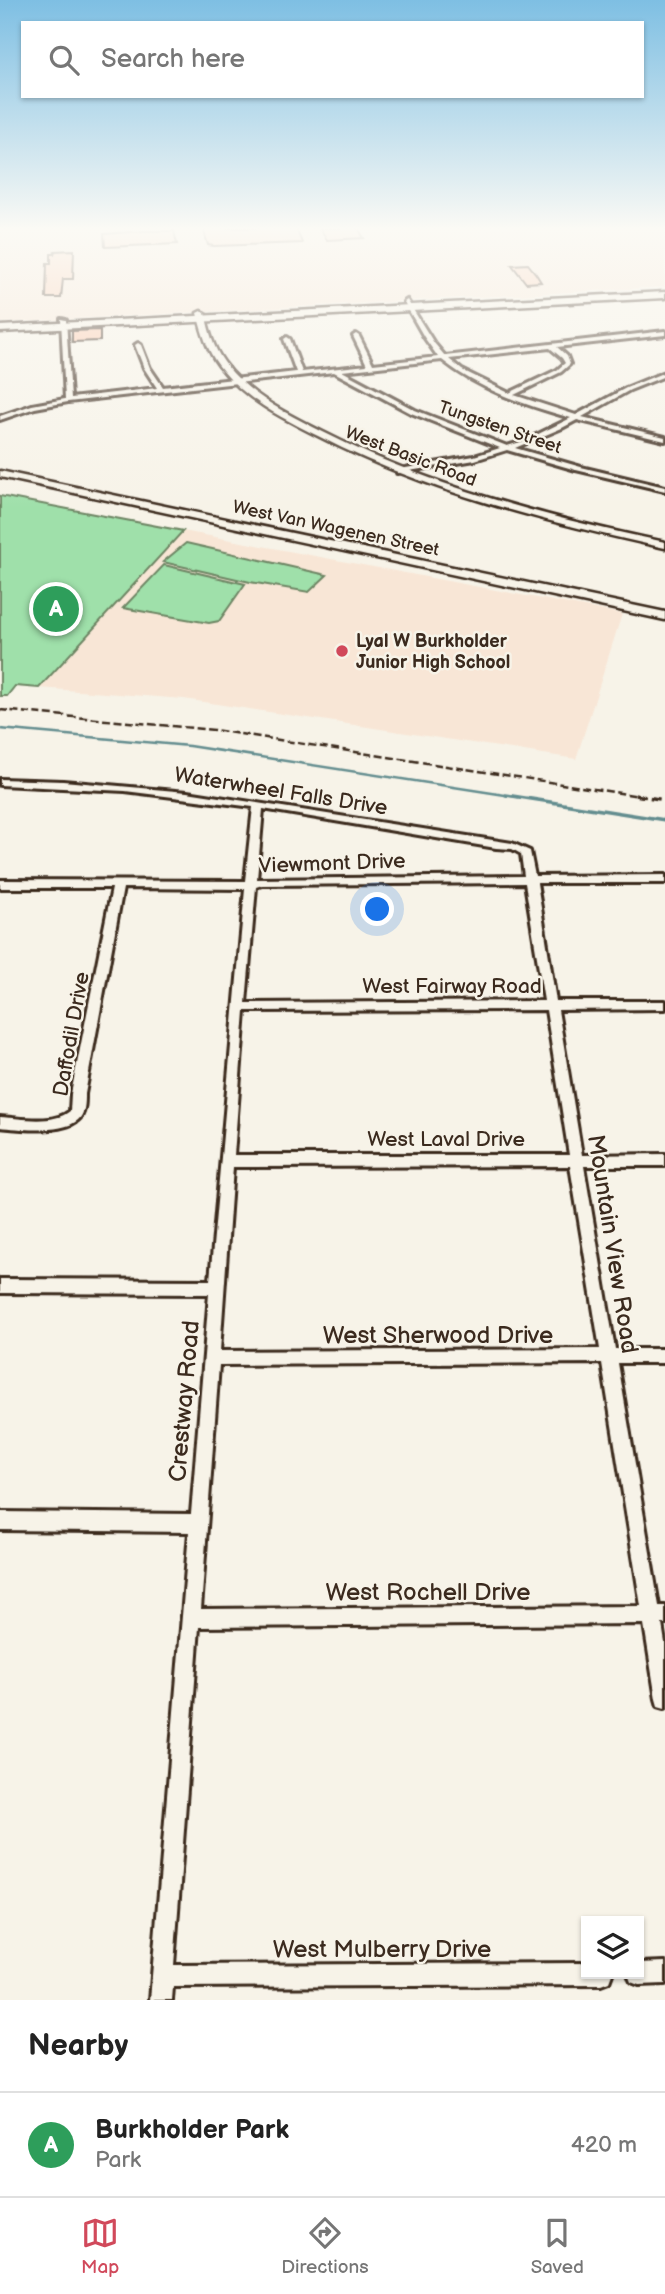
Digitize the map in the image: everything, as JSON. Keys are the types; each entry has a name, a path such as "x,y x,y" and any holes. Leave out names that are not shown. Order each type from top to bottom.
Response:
{"main road":[{"path":"0,329 96,321"},
{"path":"0,323 63,323"},
{"name":"West Van Wagenen Street","path":"0,474 665,616"}],"street":[{"name":"West Basic Road","path":"204,321 213,352 237,381 290,419 336,444 400,471 499,505 665,545"},
{"path":"419,321 443,358 466,374 510,395 576,417 665,439"},
{"path":"63,323 68,400"},
{"path":"0,418 34,406 68,400 665,333"},
{"path":"356,336 371,366"},
{"path":"287,339 300,374"},
{"path":"138,345 147,368 161,389"},
{"path":"510,395 559,371 568,363 552,346"},
{"name":"Tungsten Street","path":"335,370 409,411 508,449 665,489"},
{"path":"400,471 448,464 508,449 543,435 628,388 665,374"},
{"path":"649,436 657,430"},
{"name":"Waterwheel Falls Drive","path":"0,782 100,785 258,806 520,848 526,853 530,880"},
{"name":"Crestway Road","path":"161,2000 239,1007 258,806"},
{"name":"Viewmont Drive","path":"0,884 250,885 261,881 665,879"},
{"name":"Mountain View Road","path":"530,880 608,1357 658,1615 665,1699"},
{"name":"Daffodil Drive","path":"0,1122 58,1124 73,1118 78,1108 78,1094 118,884"},
{"name":"West Fairway Road","path":"239,1007 665,1005"},
{"name":"West Laval Drive","path":"227,1161 665,1160"},
{"path":"0,1286 218,1287"},
{"name":"West Sherwood Drive","path":"212,1358 665,1356"},
{"path":"0,1521 199,1523"},
{"name":"West Rochell Drive","path":"191,1618 658,1615"},
{"path":"644,1973 665,1973"},
{"name":"West Mulberry Drive","path":"163,1976 581,1974"}],"shaded area":[{"name":"Lyal W Burkholder Junior High School","path":"183,531 622,614 576,759 184,699 39,688"}],"green space":[{"path":"0,496 183,531 39,688 15,686 7,696 0,696"},
{"path":"186,543 327,575 309,592 163,562"},
{"path":"164,565 245,584 219,621 209,623 123,608"}],"building":[{"path":"100,330 100,341 72,342 72,331"}],"waterway":[{"path":"0,729 189,746 518,797"},
{"path":"506,795 665,820"}],"railway":[{"path":"0,710 214,730 646,797"},
{"path":"635,795 665,800"}],"place":[{"name":"Burkholder Park","path":"56,609"},
{"name":"Lyal W Burkholder Junior High School","path":"342,651"}]}
